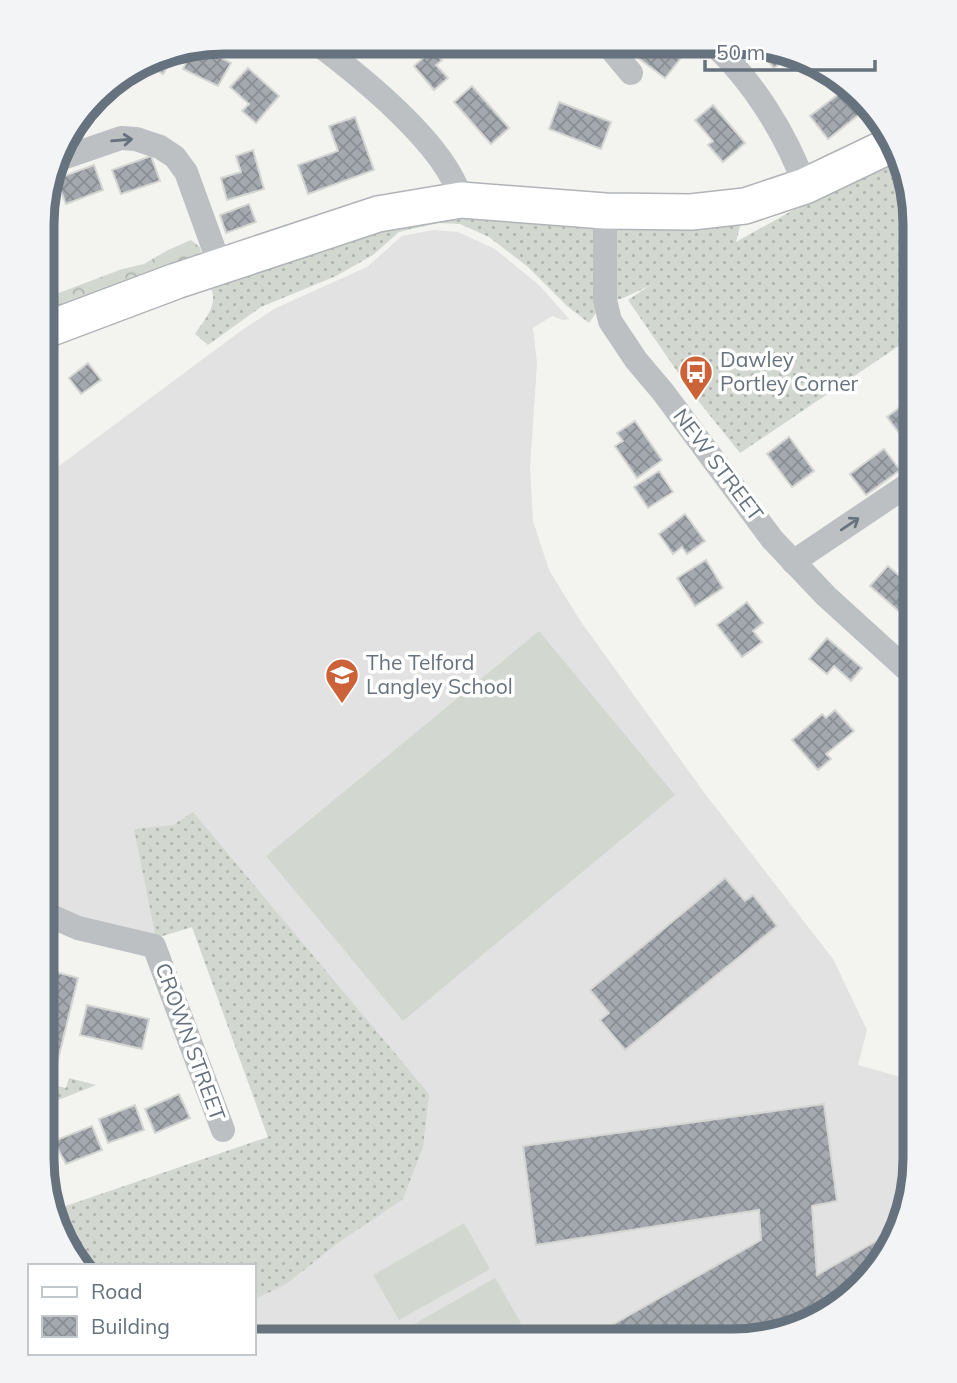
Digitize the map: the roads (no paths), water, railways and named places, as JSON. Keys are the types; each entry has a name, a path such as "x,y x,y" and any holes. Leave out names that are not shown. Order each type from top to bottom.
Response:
{"main road":[{"path":"54,327 220,266 378,214 461,200 605,211 691,212 746,206 805,186 884,148"}],"street":[{"path":"615,54 631,73"},
{"path":"724,54 762,102 800,170 805,186"},
{"path":"330,55 360,78 431,146 457,184 461,200"},
{"path":"68,156 121,138 136,139 160,147 174,157 186,172 220,266"},
{"name":"NEW STREET","path":"605,211 605,300 610,321 636,360 663,392 772,539 826,596 903,666"},
{"path":"793,562 903,488"},
{"name":"CROWN STREET","path":"54,917 78,928 155,946 223,1130"}],"place":[{"name":"Dawley Portley Corner","path":"696,402"},
{"name":"The Telford Langley School","path":"342,705"}]}
